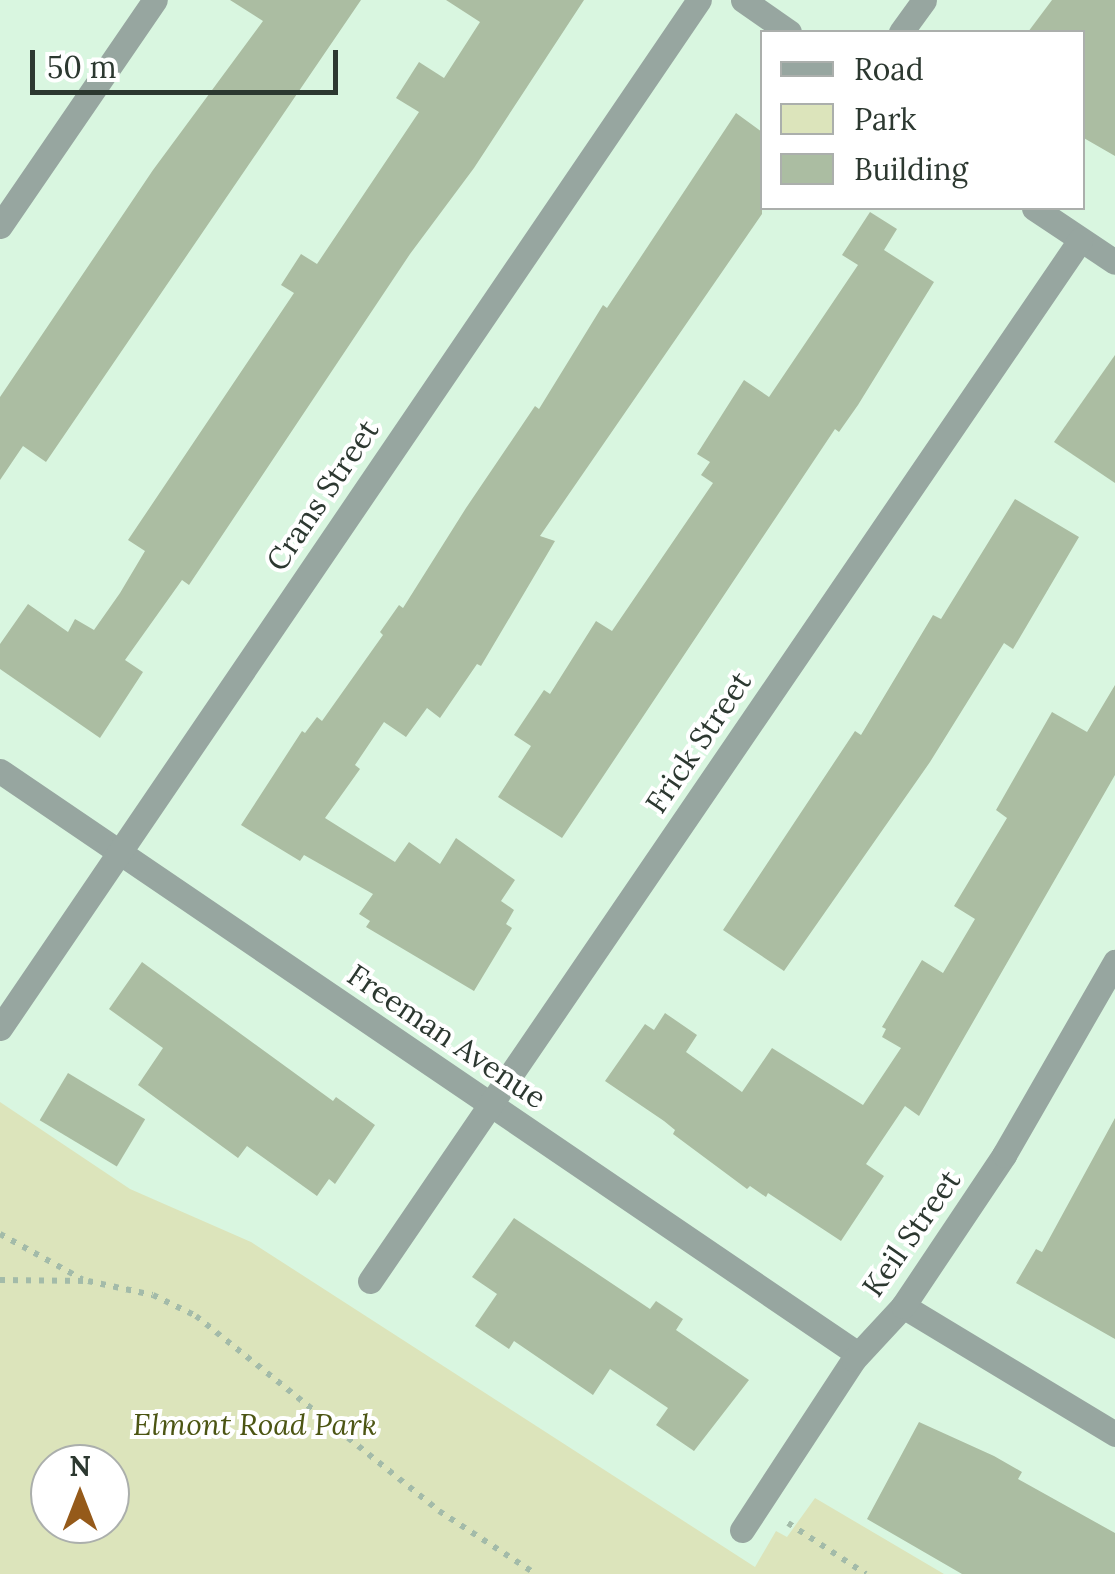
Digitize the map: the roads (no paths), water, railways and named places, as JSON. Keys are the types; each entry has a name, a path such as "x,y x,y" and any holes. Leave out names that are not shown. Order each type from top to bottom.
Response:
{"street":[{"path":"0,226 155,0"},
{"name":"Crans Street","path":"0,1028 700,0"},
{"path":"743,0 785,30"},
{"path":"902,30 924,0"},
{"path":"1037,210 1115,262"},
{"name":"Frick Street","path":"370,1281 1080,240"},
{"name":"Freeman Avenue","path":"0,771 858,1354"},
{"name":"Keil Street","path":"742,1530 858,1354 903,1306 1004,1155 1115,962"},
{"path":"903,1306 1115,1434"}],"park label":[{"name":"Elmont Road Park","path":"255,1424"}]}
